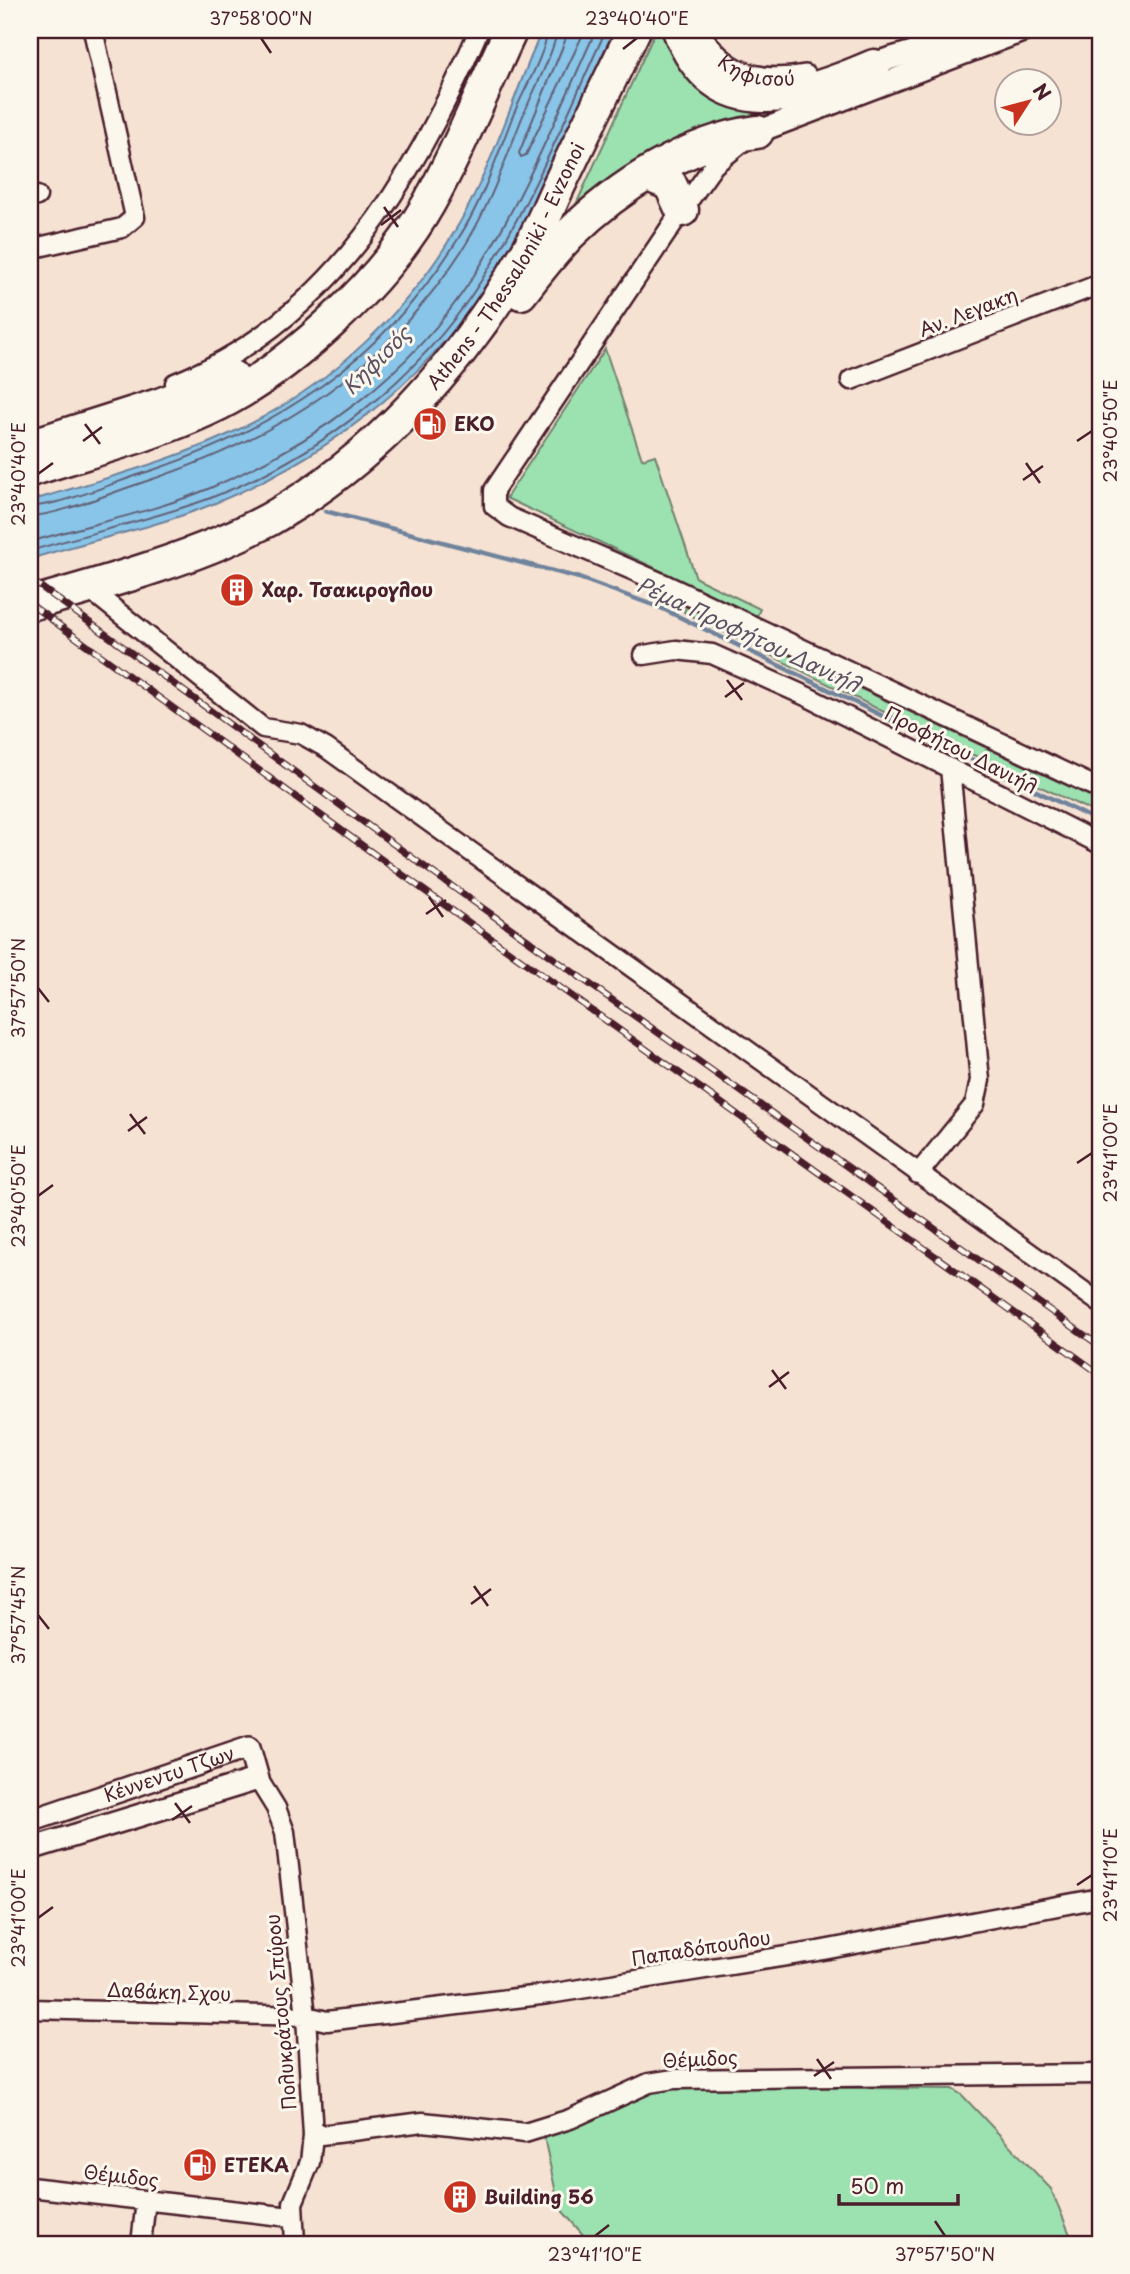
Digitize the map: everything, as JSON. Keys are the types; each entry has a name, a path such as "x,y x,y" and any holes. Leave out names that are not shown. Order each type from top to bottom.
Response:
{"highway":[{"path":"30,470 172,425 208,410 295,353 367,287 402,244 429,203 511,30"},
{"name":"Athens - Thessaloniki - Evzonoi","path":"30,604 88,588 226,539 270,519 375,442 407,414 451,360 524,258 634,30"},
{"path":"679,30 688,49 710,74 731,89 756,96 797,95 874,66"},
{"path":"451,360 503,315 571,233 611,200 648,175 707,147 757,132"},
{"path":"648,175 670,184 682,210"},
{"path":"30,446 159,405 234,376 271,357 295,353"}],"street":[{"path":"30,249 122,228 135,217 93,30"},
{"path":"30,430 157,390 196,374 261,335 325,282 372,227 410,170 455,86 479,30"},
{"name":"Κηφισού","path":"697,30 710,49 725,63 741,73 765,79 795,78 874,66 963,32"},
{"path":"1025,30 757,132 722,157 682,210 494,490 492,501 497,511 686,594 1100,789"},
{"name":"Αν. Λεγακη","path":"851,380 1100,284"},
{"path":"88,588 263,728 290,731 314,740 1100,1303"},
{"name":"Προφήτου Δανιήλ","path":"644,655 677,650 712,654 757,673 1100,844"},
{"path":"918,1174 975,1104 980,1080 950,768"},
{"name":"Κέννεντυ Τζων","path":"30,1821 249,1747 258,1779 30,1849"},
{"name":"Πολυκράτους Σπύρου","path":"258,1779 276,1808 285,1832 306,2017 313,2136 310,2162 293,2203 291,2217 295,2244"},
{"name":"Παπαδόπουλου","path":"306,2017 327,2021 549,1994 818,1951 1100,1898"},
{"name":"Δαβάκη Σχου","path":"30,2009 306,2017"},
{"name":"Θέμιδος","path":"313,2136 423,2122 525,2133 570,2119 649,2083 674,2078 1100,2074"},
{"name":"Θέμιδος","path":"30,2187 291,2217"},
{"path":"141,2244 146,2200"}],"green space":[{"path":"656,30 674,30 790,108 573,211"},
{"path":"605,349 642,459 655,455 696,578 760,609 757,616 506,498"},
{"path":"686,607 1100,801 1100,815 910,725 684,612"},
{"path":"701,2086 952,2089 962,2095 1051,2189 1074,2244 591,2244 559,2207 544,2137 662,2088"}],"water":[{"name":"Κηφισός","path":"542,30 614,30 554,161 505,256 460,322 431,356 366,416 330,442 253,486 168,520 30,559 30,501 169,458 250,424 310,388 365,343 390,318 434,263 467,210"}],"waterway":[{"name":"Ρέμα Προφήτου Δανιήλ","path":"325,511 579,578 661,608 1100,822"}],"railway":[{"path":"30,579 436,875 1100,1346"},
{"path":"30,604 425,891 1100,1374"}],"place":[{"name":"EKO","path":"430,424"},
{"name":"Χαρ. Τσακιρογλου","path":"237,590"},
{"name":"ΕΤΕΚΑ","path":"200,2165"},
{"name":"Building 56","path":"460,2197"}]}
